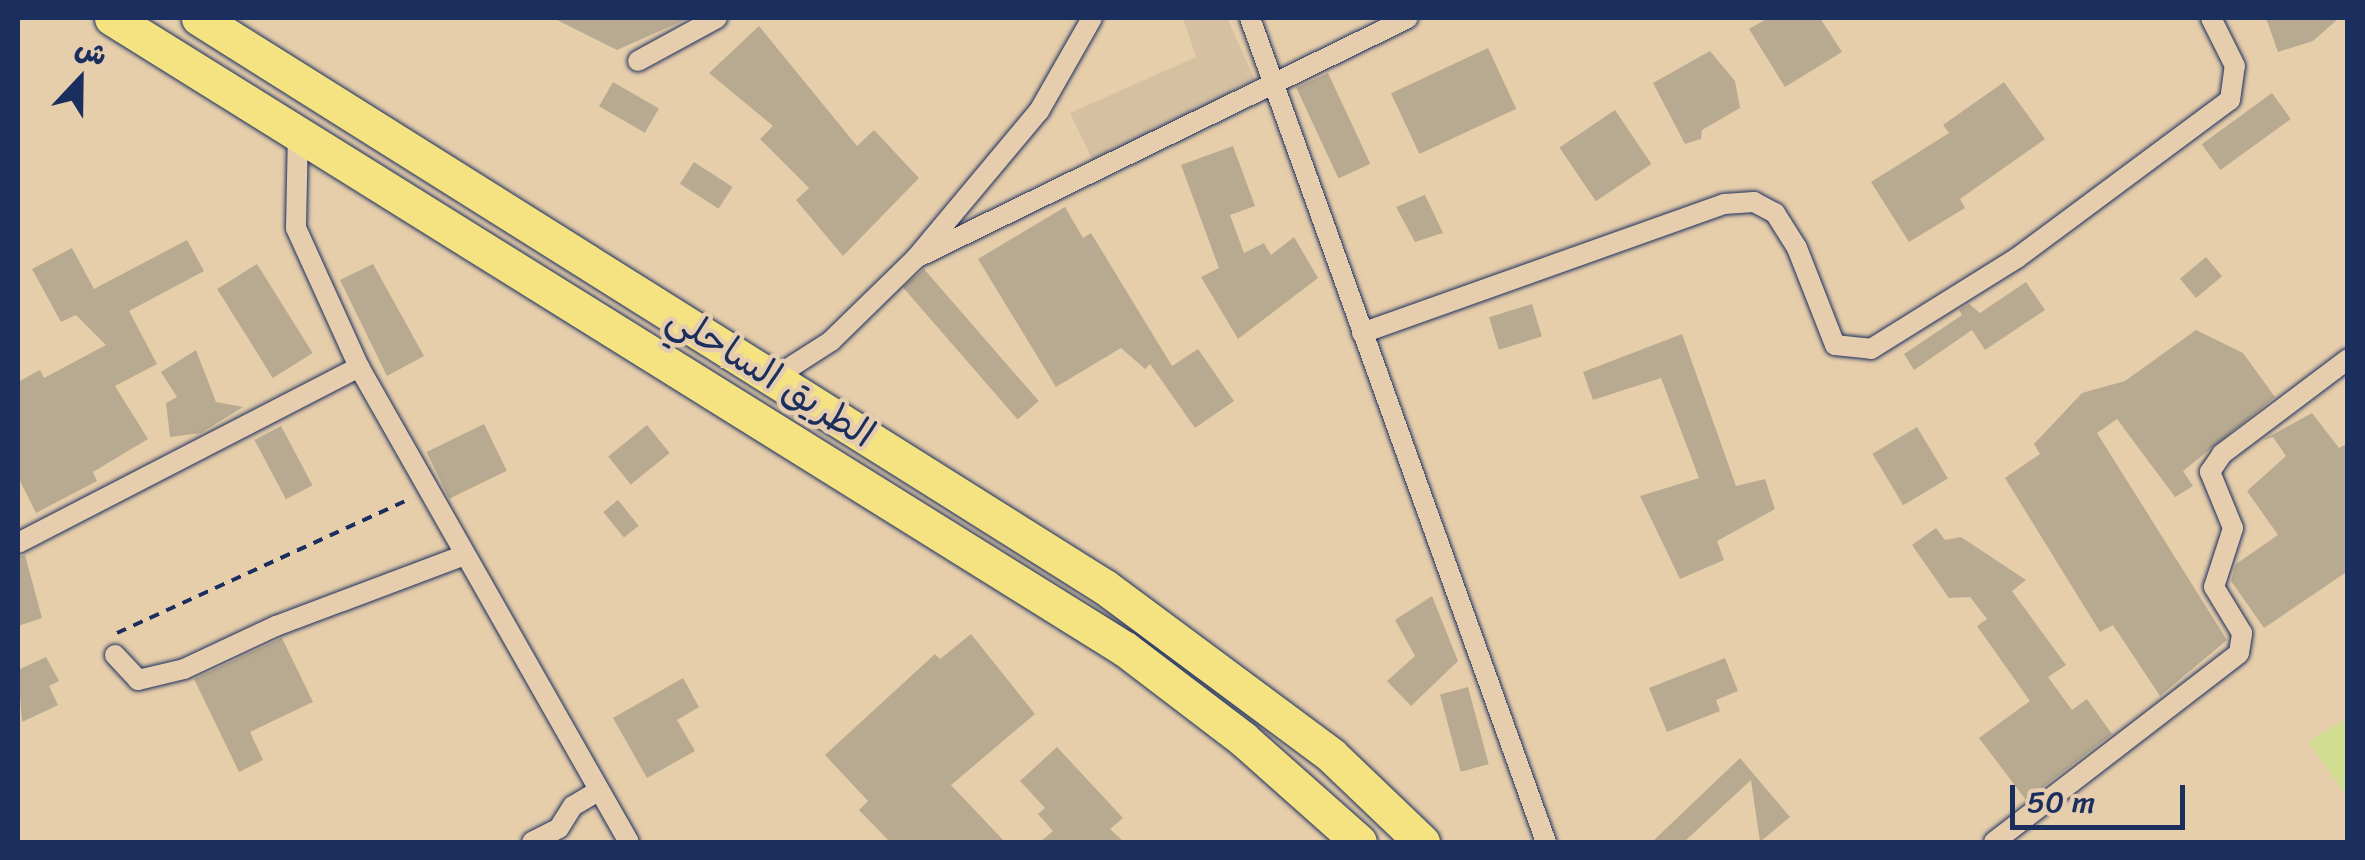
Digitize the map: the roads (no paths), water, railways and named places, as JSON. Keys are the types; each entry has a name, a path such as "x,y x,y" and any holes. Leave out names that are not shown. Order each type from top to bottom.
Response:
{"highway":[{"name":"الطريق الساحلي","path":"112,18 1125,650 1242,738 1360,842"},
{"name":"الطريق الساحلي","path":"199,18 776,377 1216,665 1331,755 1422,842"}],"street":[{"path":"638,61 717,18"},
{"path":"776,377 831,341 916,258 1038,111 1092,18"},
{"path":"1250,18 1546,842"},
{"path":"916,258 1408,18"},
{"path":"1362,332 1724,204 1754,202 1775,213 1797,248 1834,345 1871,348 2017,258 2230,100 2235,66 2211,18"},
{"path":"298,131 296,228 359,366 629,842"},
{"path":"1994,842 2239,653 2242,633 2214,588 2233,528 2210,472 2222,454 2348,359"},
{"path":"18,543 359,366"},
{"path":"115,655 138,680 184,669 276,626 465,555"},
{"path":"532,842 559,828 573,806 598,790"}]}
